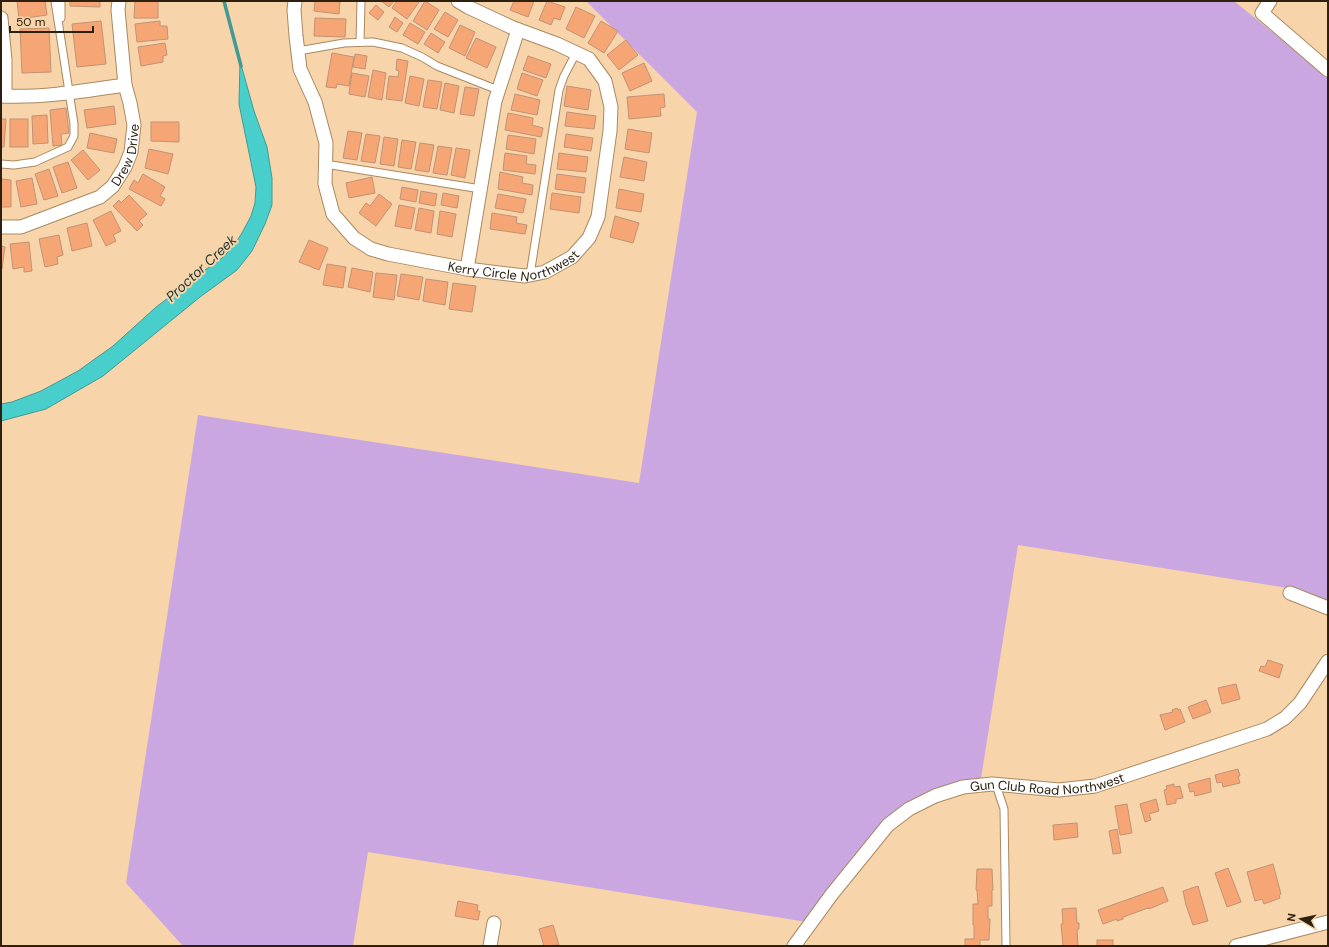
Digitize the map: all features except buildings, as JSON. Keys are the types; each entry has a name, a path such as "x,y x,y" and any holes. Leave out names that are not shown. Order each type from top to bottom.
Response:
{"street":[{"name":"Drew Drive","path":"1,227 21,227 100,197 113,186 124,167 131,152 134,125 125,85 118,10 119,1"},
{"name":"Kerry Circle Northwest","path":"295,1 294,10 300,69 315,102 326,143 325,184 333,214 354,238 371,249 388,254 467,269 525,276 545,272 572,257 589,238 598,217 610,131 611,107 605,81 589,59 557,44 518,30 458,1"},
{"path":"1270,1 1262,13 1328,70"},
{"path":"1,18 3,96 70,93 125,85"},
{"path":"467,269 495,101 518,30"},
{"path":"1290,593 1328,608"},
{"name":"Gun Club Road Northwest","path":"794,946 832,894 888,825 909,809 935,796 963,787 996,785 1059,790 1095,786 1267,729 1285,718 1300,703 1328,661"},
{"path":"1236,946 1328,922"},
{"path":"490,946 494,923"}],"lane":[{"path":"1,164 14,165 35,162 68,147 74,136 70,93 55,1"},
{"path":"61,1 61,42"},
{"path":"360,42 361,1"},
{"path":"298,51 344,43 374,42 402,48 437,66 498,90"},
{"path":"530,275 559,90 564,76 576,53"},
{"path":"325,164 481,189"},
{"path":"996,785 1004,809 1006,946"}],"shaded area":[{"path":"586,1 1234,1 1328,77 1328,605 1288,588 1018,545 980,785 906,811 813,923 368,852 353,946 183,946 126,883 198,415 639,483 697,112"}],"water":[{"path":"240,61 254,111 267,147 272,178 272,205 252,251 237,270 200,297 103,376 46,409 1,421 1,404 12,402 41,391 78,371 113,346 155,308 222,258 232,248 242,233 251,216 255,203 256,187 239,104"}],"waterway":[{"name":"Proctor Creek","path":"224,1 241,66"}]}
